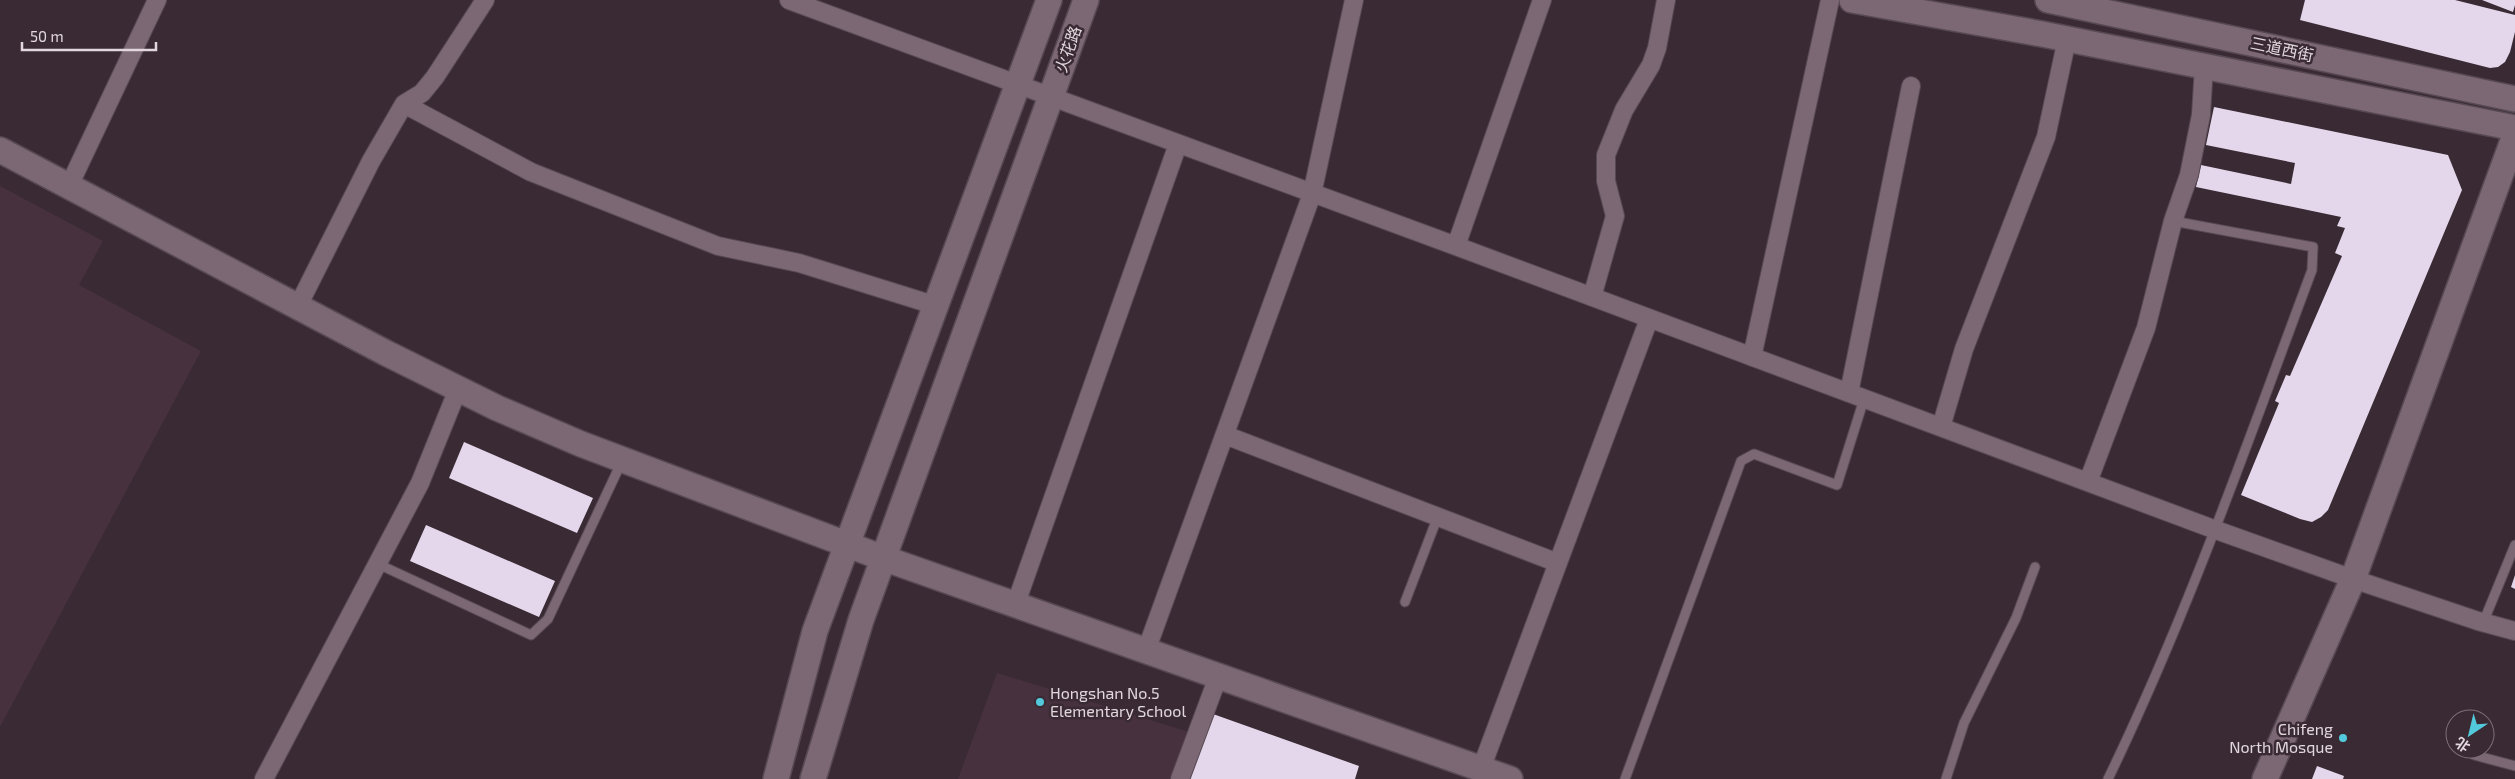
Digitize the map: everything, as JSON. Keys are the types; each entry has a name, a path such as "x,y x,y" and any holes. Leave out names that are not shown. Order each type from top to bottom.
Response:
{"street":[{"path":"68,186 157,0"},
{"path":"298,306 371,161 404,104 422,93 435,78 485,0"},
{"path":"788,0 1456,246 2216,530 2353,580 2515,631"},
{"path":"776,779 815,631 1050,0"},
{"name":"火花路","path":"812,779 861,620 1086,0"},
{"path":"1146,651 1312,194 1354,0"},
{"path":"1456,246 1542,0"},
{"path":"1592,297 1614,216 1606,181 1606,154 1624,110 1651,65 1657,48 1666,0"},
{"path":"1752,357 1830,0"},
{"path":"1852,0 2067,39 2515,128"},
{"name":"三道西街","path":"2049,0 2515,99"},
{"path":"1941,427 1964,349 2046,137 2067,39"},
{"path":"2088,482 2146,328 2173,222 2192,158 2201,114 2204,66"},
{"path":"1857,396 1911,86"},
{"path":"404,104 531,172 718,246 799,263 937,306"},
{"path":"2266,779 2353,580 2515,135"},
{"path":"1015,606 1178,144"},
{"path":"0,150 497,408 622,460 883,558 1510,779"},
{"path":"1481,768 1649,319"},
{"path":"264,779 420,483 458,389"},
{"path":"1225,434 1558,563"},
{"path":"1180,779 1218,677"}],"lane":[{"path":"2108,779 2130,735 2216,530 2312,270 2314,247 2173,222"},
{"path":"1625,779 1741,461 1754,454 1837,485 1857,396"},
{"path":"378,564 531,635 548,618 622,460"},
{"path":"1405,602 1438,516"},
{"path":"2483,622 2515,545"},
{"path":"1946,779 1964,722 2016,618 2036,567"},
{"path":"2489,759 2515,766"}],"shaded area":[{"path":"0,186 103,241 79,285 201,351 0,727"},
{"name":"Hongshan No.5 Elementary School","path":"997,673 1189,732 1171,779 958,779"}],"building":[{"path":"2305,0 2455,0 2515,15 2515,32 2510,52 2505,62 2498,67 2490,68 2300,20"},
{"path":"2482,0 2515,0 2515,5 2513,12"},
{"path":"2214,107 2448,155 2462,190 2328,510 2312,522 2241,495 2279,403 2275,401 2286,375 2290,376 2342,256 2335,253 2345,228 2337,226 2341,217 2196,187 2201,165 2291,184 2295,163 2206,145"},
{"path":"464,442 593,498 577,533 449,478"},
{"path":"426,525 555,581 539,617 410,561"},
{"path":"2515,575 2515,589 2511,587"},
{"path":"1213,714 1359,766 1355,779 1190,779"},
{"path":"2317,766 2344,776 2343,779 2312,779"}],"place":[{"name":"Hongshan No.5 Elementary School","path":"1040,702"},
{"name":"Chifeng North Mosque","path":"2343,738"}]}
